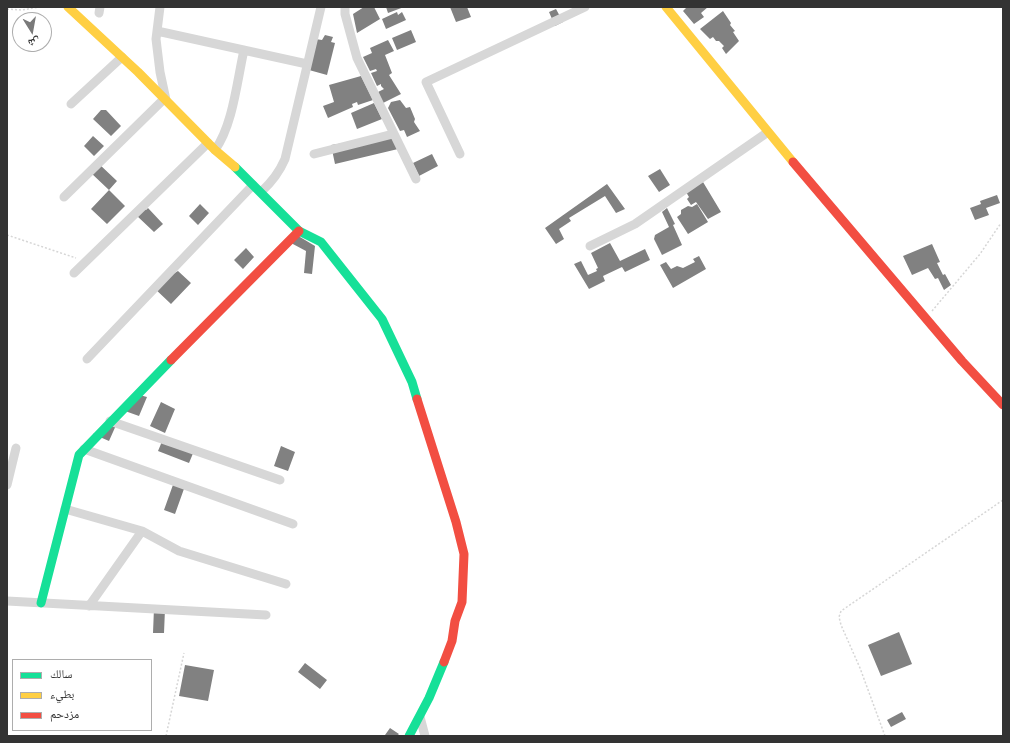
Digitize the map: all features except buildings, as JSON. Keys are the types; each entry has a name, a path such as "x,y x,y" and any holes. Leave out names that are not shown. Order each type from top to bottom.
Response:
{"street":[{"path":"68,7 122,57 211,147 300,230 321,242 382,319 412,382 458,528 464,554 462,602 447,654 420,717 409,736"},
{"path":"160,7 157,31 160,72 165,101"},
{"path":"261,192 280,170 285,159 320,7"},
{"path":"346,7 345,14 357,58 416,179"},
{"path":"460,154 426,82 585,7"},
{"path":"666,7 768,132 926,318 1003,405"},
{"path":"157,31 307,64"},
{"path":"74,273 211,147 221,142 227,126 244,50"},
{"path":"71,104 122,57"},
{"path":"64,197 165,101"},
{"path":"590,246 635,224 768,132"},
{"path":"314,154 393,134"},
{"path":"87,359 253,185"},
{"path":"41,603 76,466 84,449 300,230"},
{"path":"110,421 280,480"},
{"path":"7,485 16,448"},
{"path":"84,449 293,524"},
{"path":"65,509 142,531 179,551 286,584"},
{"path":"89,606 142,531"},
{"path":"7,601 266,615"},
{"path":"420,717 425,736"}],"path":[{"path":"7,10 22,10 39,7"},
{"path":"926,318 980,254 1001,223"},
{"path":"7,235 86,262"},
{"path":"885,736 866,683 841,625 839,617 841,612 1003,500"},
{"path":"166,736 184,652"}],"traffic: fast":[{"path":"235,167 299,231 321,242 382,319 412,382 417,399"},
{"path":"41,603 79,455 171,360"},
{"path":"409,736 429,698 444,662"}],"traffic: slow":[{"path":"68,7 138,72 215,150 235,167"},
{"path":"666,7 793,162"}],"traffic: jam":[{"path":"793,162 962,361 1003,405"},
{"path":"171,360 299,231"},
{"path":"417,399 456,522 464,554 462,602 455,621 452,641 444,662"}]}
